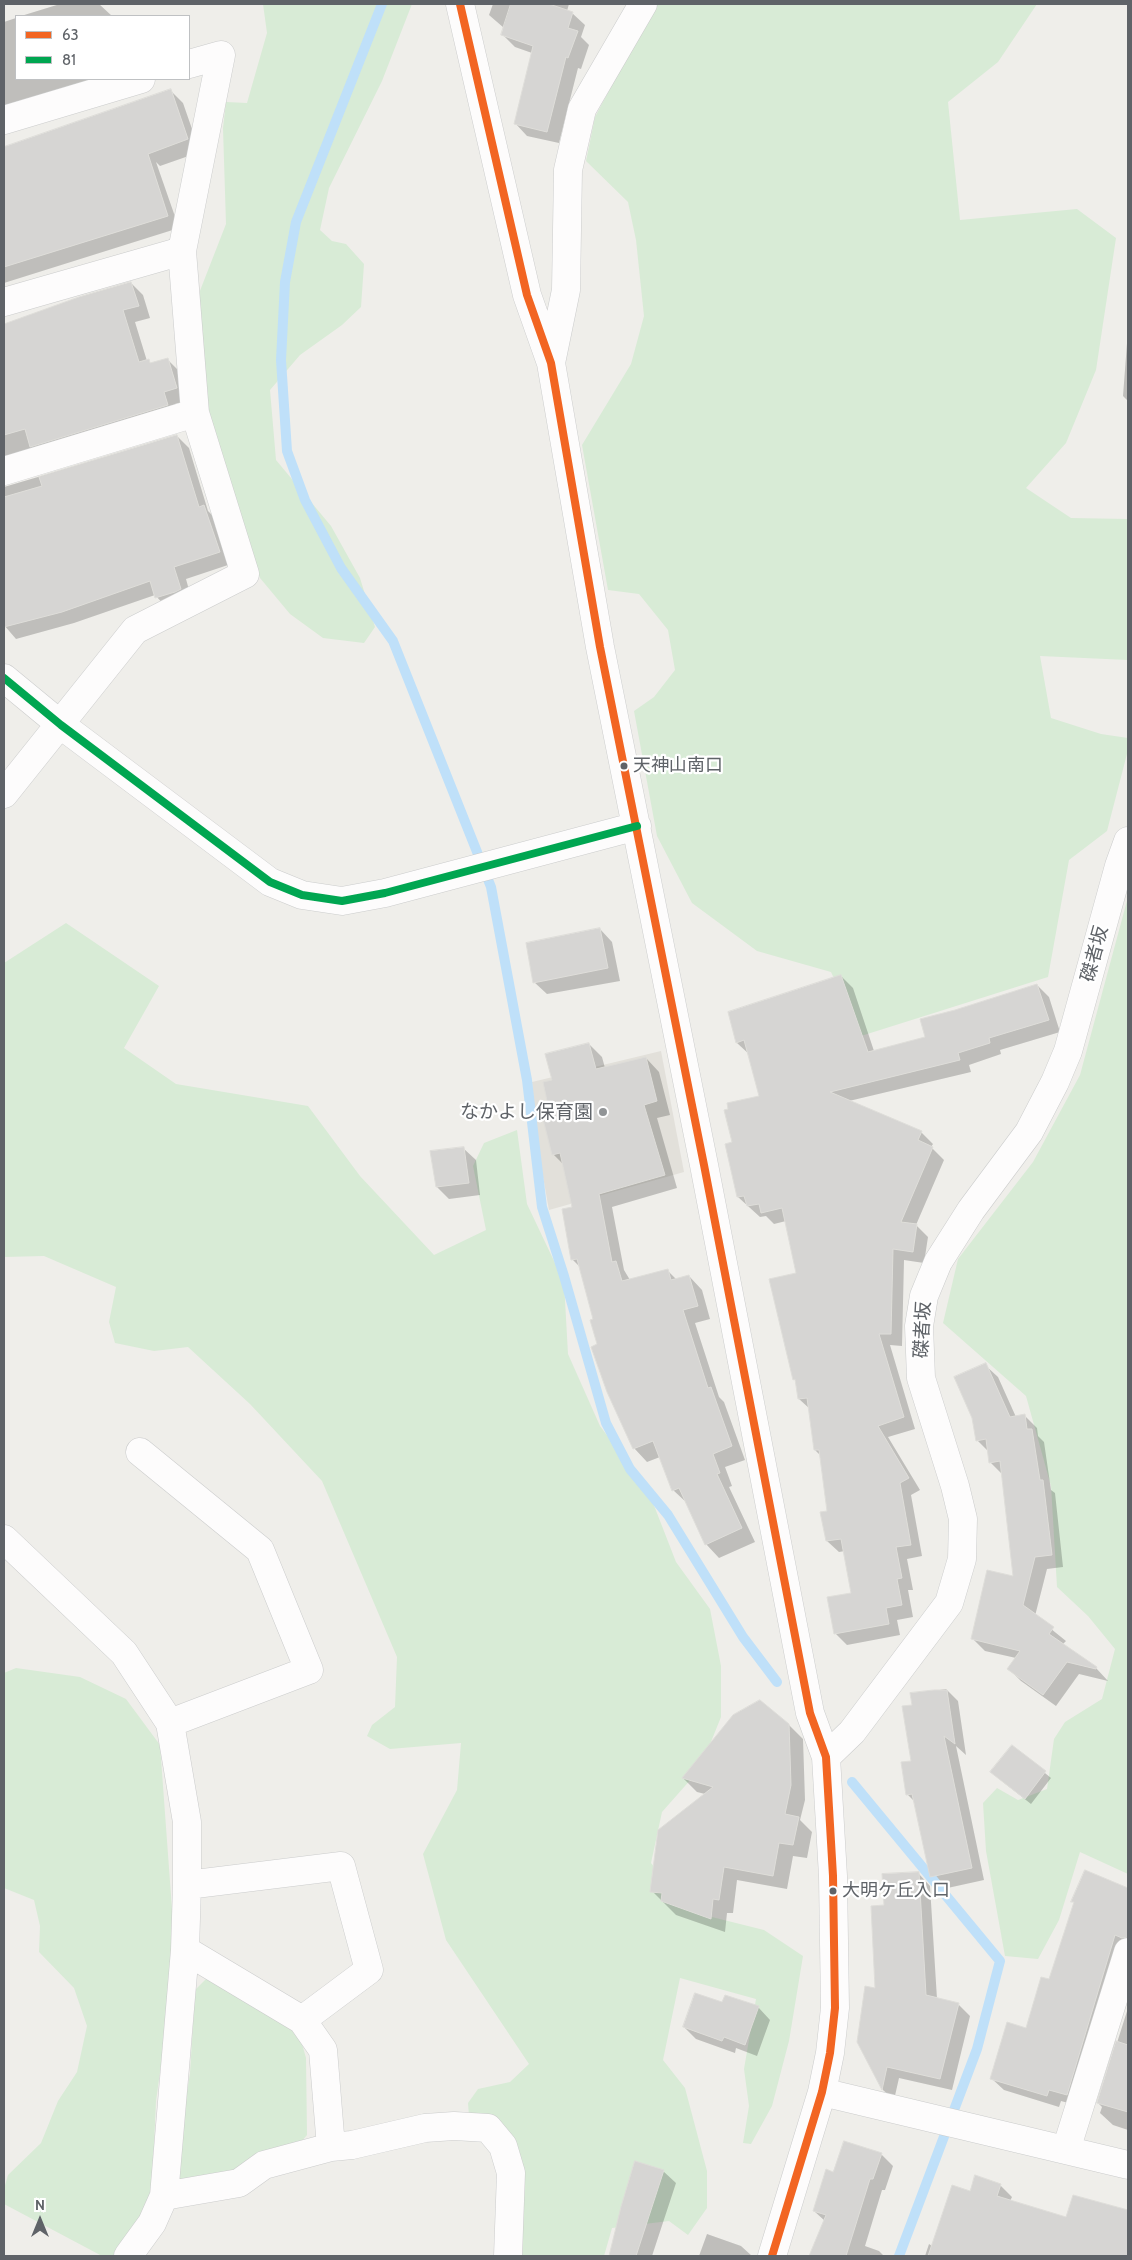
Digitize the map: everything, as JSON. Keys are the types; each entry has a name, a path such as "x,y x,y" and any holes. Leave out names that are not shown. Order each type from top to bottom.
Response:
{"street":[{"path":"460,4 527,295 551,363 600,647 637,826 808,1703 826,1757 833,1876 835,2008 830,2054 822,2092 772,2256"},
{"path":"551,363 566,290 568,170 582,110 643,4"},
{"path":"4,794 135,630 245,574 195,413 182,251 221,55 190,64"},
{"path":"4,120 138,80"},
{"path":"4,302 182,251"},
{"path":"4,471 195,413"},
{"path":"4,678 61,725 270,882 302,895 342,901 385,893 637,826"},
{"name":"磔者坂","path":"826,1757 852,1732 948,1603 962,1559 963,1519 955,1486 921,1378 919,1326 924,1296 938,1262 971,1210 1028,1132 1055,1082 1068,1051 1119,866 1128,841"},
{"path":"140,1452 260,1550 309,1670 170,1723"},
{"path":"4,1539 124,1653 170,1723 187,1822 185,1950 164,2196 152,2223 128,2256"},
{"path":"187,1885 341,1866 369,1970 302,2020"},
{"path":"185,1950 302,2020 323,2050 331,2147"},
{"path":"1066,2150 1128,1952"},
{"path":"822,2092 1128,2165"},
{"path":"164,2196 239,2183 264,2165 331,2147 352,2145 425,2128 454,2126 488,2128 503,2146 511,2174 508,2256"}],"shaded area":[{"name":"なかよし保育園","path":"661,1051 684,1172 549,1210 537,1143 532,1082"}],"green space":[{"path":"263,4 412,4 382,81 329,188 320,230 332,241 346,244 364,264 361,307 342,325 300,355 270,390 276,460 331,526 360,578 375,627 364,643 323,638 290,614 260,578 203,412 196,301 226,224 223,128 226,102 247,103 267,33"},
{"path":"655,4 1037,4 998,62 948,102 960,220 1077,209 1116,238 1096,370 1066,443 1026,488 1071,518 1128,519 1128,660 1040,656 1051,718 1101,734 1128,738 1128,750 1107,831 1069,860 1048,977 861,1036 831,972 757,951 692,903 657,836 634,711 654,697 675,670 668,630 639,594 608,590 582,445 631,364 644,316 636,240 628,202 586,161 595,117"},
{"path":"1128,897 1128,1874 1080,1852 1059,1920 1038,1959 1005,1956 986,1851 983,1803 997,1788 1018,1800 1047,1789 1054,1739 1065,1722 1102,1699 1115,1649 1088,1616 1057,1587 1051,1486 1026,1396 943,1323 958,1259 1033,1162 1080,1075"},
{"path":"66,923 159,986 124,1048 176,1084 308,1106 360,1176 434,1255 486,1230 473,1166 484,1143 517,1130 527,1204 564,1282 568,1354 600,1426 648,1490 676,1562 710,1609 721,1666 721,1717 700,1769 662,1812 651,1863 692,1912 764,1930 803,1956 789,2041 772,2106 751,2144 743,2143 749,2106 744,2069 756,1999 680,1978 663,2060 685,2088 707,2171 707,2208 688,2235 669,2221 612,2228 604,2256 519,2256 518,2164 469,2116 468,2103 478,2089 510,2082 529,2064 446,1940 423,1854 457,1790 461,1743 390,1749 367,1736 372,1725 395,1707 397,1657 322,1481 250,1404 188,1347 154,1351 115,1343 109,1322 116,1287 44,1256 4,1257 4,963"},
{"path":"16,1668 80,1677 126,1699 160,1745 172,1909 172,1986 156,2101 152,2193 141,2216 113,2256 102,2256 4,2204 4,2189 8,2175 41,2143 58,2101 77,2072 87,2026 74,1988 39,1952 40,1926 34,1900 4,1888 4,1673"},
{"path":"207,1978 291,2029 301,2040 306,2058 307,2135 296,2148 240,2173 184,2186 174,2174 190,2073 195,1990"}],"building":[{"path":"511,4 549,4 573,12 568,28 578,31 568,58 566,57 547,132 514,124 533,46 501,35"},
{"path":"171,89 188,139 148,154 168,216 4,267 4,147"},
{"path":"131,282 139,306 123,310 139,362 149,359 150,363 168,358 177,388 164,392 168,405 30,447 25,429 4,435 4,324 79,297"},
{"path":"177,435 199,507 204,505 220,552 174,567 181,589 175,592 155,598 150,581 62,612 4,627 4,497 42,486 39,477"},
{"path":"600,928 608,968 533,983 526,943"},
{"path":"841,975 868,1052 925,1037 920,1019 1037,984 1049,1020 989,1038 990,1043 958,1053 960,1060 830,1092 922,1131 918,1140 933,1147 901,1222 917,1224 913,1252 893,1249 891,1334 879,1334 904,1417 878,1426 909,1478 900,1483 911,1545 896,1547 902,1578 897,1579 902,1605 886,1608 889,1624 834,1634 827,1597 851,1593 841,1539 826,1541 820,1512 827,1511 819,1450 814,1450 807,1398 798,1399 795,1379 793,1380 769,1279 796,1273 782,1208 761,1213 759,1204 747,1206 744,1196 737,1197 725,1144 732,1142 724,1110 728,1109 727,1103 759,1096 744,1040 736,1043 728,1012"},
{"path":"589,1043 596,1069 646,1057 657,1101 644,1105 665,1175 599,1194 612,1262 616,1261 622,1281 668,1269 671,1280 689,1275 698,1306 683,1310 708,1388 711,1387 732,1446 713,1454 720,1473 717,1474 742,1528 705,1545 679,1488 672,1491 653,1441 633,1449 607,1392 591,1347 597,1344 590,1320 593,1319 577,1259 571,1260 562,1209 572,1207 560,1153 552,1155 541,1111 549,1110 543,1082 552,1080 545,1054"},
{"path":"464,1147 469,1183 436,1187 430,1151"},
{"path":"986,1363 1010,1417 1025,1414 1027,1429 1032,1429 1040,1480 1043,1480 1052,1555 1035,1557 1023,1605 1054,1627 1049,1634 1097,1667 1096,1669 1067,1662 1043,1695 1007,1669 1020,1651 971,1639 987,1570 1013,1576 1000,1461 989,1463 986,1439 976,1441 972,1418 954,1377"},
{"path":"947,1690 955,1744 944,1736 972,1868 930,1877 912,1794 906,1795 901,1762 911,1761 902,1706 912,1705 910,1693"},
{"path":"760,1700 789,1724 791,1785 785,1814 799,1817 793,1845 779,1843 773,1876 724,1867 719,1900 713,1899 711,1919 661,1901 662,1893 650,1892 658,1830 713,1787 682,1778 733,1715"},
{"path":"1012,1745 1046,1771 1025,1799 990,1772"},
{"path":"1085,1870 1128,1888 1128,1937 1122,1938 1115,1935 1067,2095 1049,2090 1047,2096 990,2079 1007,2022 1026,2028 1041,1977 1049,1979 1074,1902 1071,1902"},
{"path":"919,1872 926,1995 959,2003 940,2079 887,2067 882,2090 857,2042 865,1986 875,1988 871,1906 884,1905 882,1874"},
{"path":"695,1993 722,2002 725,1995 759,2006 745,2045 724,2037 722,2041 683,2027"},
{"path":"1116,2041 1128,2045 1128,2112 1097,2103"},
{"path":"844,2141 882,2153 873,2179 870,2179 846,2256 809,2256 826,2215 813,2211 826,2169 833,2172"},
{"path":"635,2161 664,2170 636,2256 609,2256 621,2207"},
{"path":"975,2175 1001,2184 997,2196 1066,2217 1073,2195 1128,2210 1128,2256 928,2256 952,2185 970,2191"}],"waterway":[{"path":"382,4 296,222 285,282 281,360 287,451 305,500 341,568 393,641 491,887 527,1080 542,1207 606,1423 630,1469 668,1515 743,1637 777,1682"},
{"path":"852,1782 1000,1961 977,2049 899,2256"}],"transit line":[{"name":"63","path":"460,4 527,295 551,363 600,647 704,1165 810,1713 826,1757 833,1876 835,2008 830,2053 822,2092 772,2256"},
{"name":"81","path":"4,678 61,725 270,882 302,895 342,901 385,893 637,826"}],"place":[{"name":"天神山南口","path":"624,766"},
{"name":"なかよし保育園","path":"603,1112"},
{"name":"大明ケ丘入口","path":"833,1891"}]}
